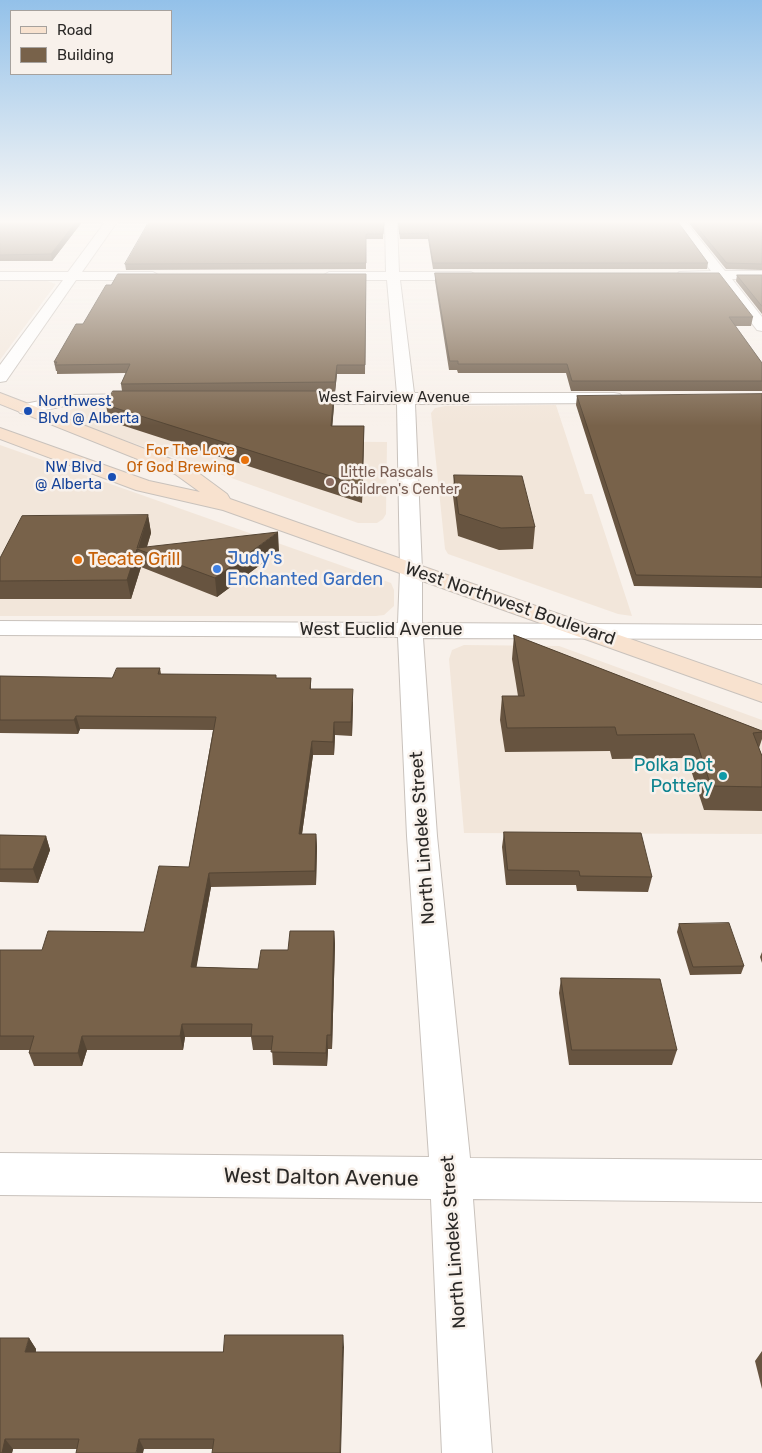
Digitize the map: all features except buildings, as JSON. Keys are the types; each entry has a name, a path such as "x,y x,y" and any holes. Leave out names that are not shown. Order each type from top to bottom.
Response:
{"main road":[{"name":"West Northwest Boulevard","path":"0,398 182,470 229,505"},
{"name":"West Northwest Boulevard","path":"0,432 143,486 229,505 762,694"}],"street":[{"path":"0,377 63,290"},
{"name":"North Lindeke Street","path":"394,290 406,398 411,570 410,630 422,836 451,1179 467,1453"},
{"path":"734,290 762,327"},
{"name":"West Fairview Avenue","path":"277,399 633,398"},
{"path":"26,409 69,400 168,399"},
{"name":"West Euclid Avenue","path":"0,628 762,632"},
{"name":"West Dalton Avenue","path":"0,1174 762,1181"}],"shaded area":[{"path":"0,290 52,290 0,360"},
{"path":"556,405 585,494 592,494 632,616 618,614 448,554 445,549 431,413 435,408 445,406"},
{"path":"84,406 252,406 243,441 387,442 386,514 377,523 358,523 71,421 65,417 67,412"},
{"path":"0,445 391,583 394,590 394,606 384,615 376,616 0,616"},
{"path":"464,645 559,646 762,720 762,834 464,833 449,659 452,650"}],"place":[{"name":"Northwest Blvd @ Alberta","path":"28,411"},
{"name":"For The Love Of God Brewing","path":"245,460"},
{"name":"NW Blvd @ Alberta","path":"112,477"},
{"name":"Little Rascals Children's Center","path":"330,482"},
{"name":"Tecate Grill","path":"78,560"},
{"name":"Judy's Enchanted Garden","path":"217,569"},
{"name":"Polka Dot Pottery","path":"723,776"}]}
